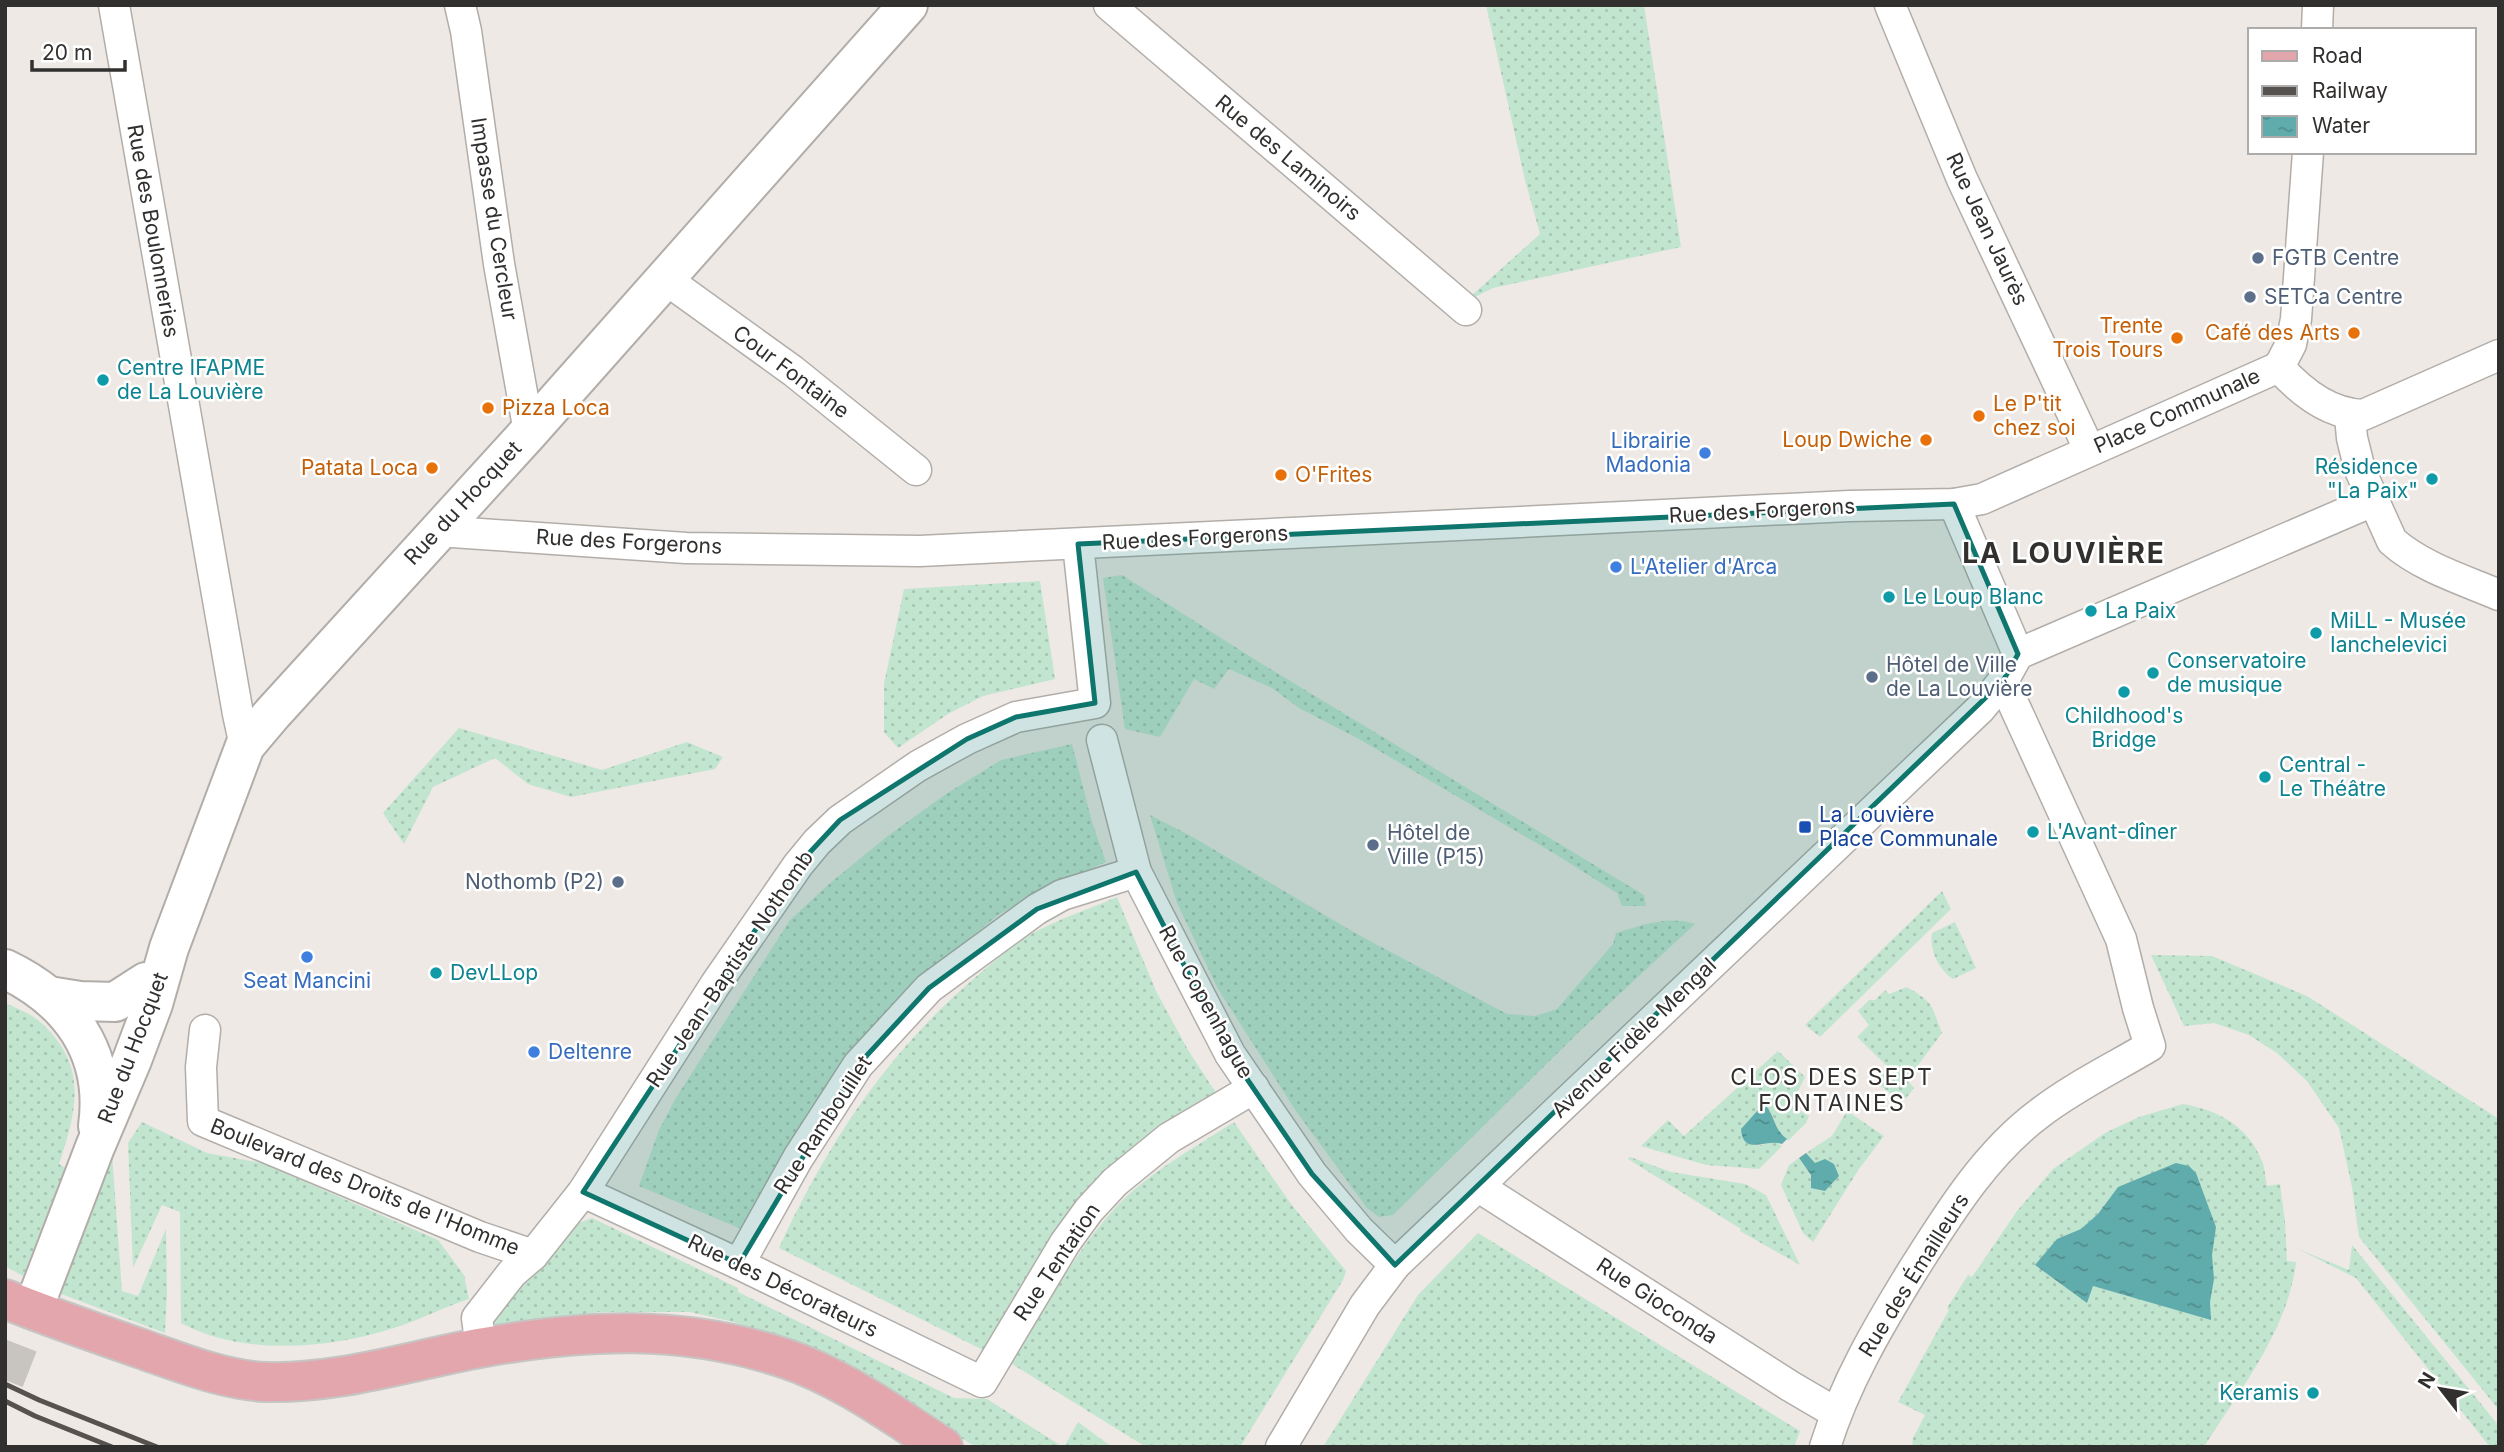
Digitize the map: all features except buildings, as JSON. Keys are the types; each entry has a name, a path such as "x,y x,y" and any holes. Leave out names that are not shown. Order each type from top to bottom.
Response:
{"main road":[{"path":"23,1295 196,1367 263,1382 342,1377 481,1348 589,1333 663,1333 730,1344 787,1359 816,1371 943,1447"}],"street":[{"name":"Rue des Boulonneries","path":"114,5 235,700 246,746"},
{"name":"Impasse du Cercleur","path":"460,5 499,264 529,432"},
{"name":"Rue du Hocquet","path":"23,1295 95,1147 153,1004 169,948 246,746 908,5"},
{"name":"Rue des Laminoirs","path":"1109,5 1466,310"},
{"name":"Rue Jean Jaurès","path":"1890,5 1962,179 2089,449"},
{"path":"2317,28 2319,5"},
{"path":"2279,367 2291,344 2296,319 2308,154"},
{"name":"Cour Fontaine","path":"664,278 793,371 916,470"},
{"path":"2499,355 2362,415 2350,416 2356,459 2388,535 2401,549 2499,595"},
{"name":"Place Communale","path":"1954,504 1982,499 2089,449 2279,367 2295,386 2338,412 2350,416"},
{"path":"1954,504 2018,654 2378,513"},
{"name":"Rue des Forgerons","path":"437,531 686,548 920,551 1849,506 1954,504"},
{"name":"Rue Jean-Baptiste Nothomb","path":"481,1348 477,1318 512,1273 533,1255 583,1192 715,985 792,873 817,842 840,820 918,766 992,728 1016,717 1094,703 1078,544"},
{"name":"Avenue Fidèle Mengal","path":"1281,1447 1365,1306 1395,1265 1980,709 2003,681 2018,654"},
{"name":"Rue des Émailleurs","path":"1825,1447 1836,1413 1872,1337 1957,1200 2003,1146 2040,1112 2150,1046 2122,939 2003,681"},
{"name":"Rue Copenhague","path":"1102,740 1136,872 1230,1054 1312,1174 1359,1230 1395,1265"},
{"name":"Rue Rambouillet","path":"739,1264 798,1158 859,1065 929,988 1045,904 1062,895 1136,872"},
{"name":"Rue du Hocquet","path":"95,1147 101,1086 94,1062 132,1017 146,982 169,948"},
{"path":"5,969 23,978 62,1007 91,1049 94,1062"},
{"name":"Rue du Hocquet","path":"49,996 80,1001 115,1002 146,982"},
{"name":"Boulevard des Droits de l'Homme","path":"205,1030 201,1067 203,1121 480,1237 533,1255"},
{"name":"Rue Tentation","path":"982,1382 1065,1243 1089,1210 1115,1182 1168,1138 1254,1088"},
{"name":"Rue Gioconda","path":"1479,1187 1836,1413"},
{"name":"Rue des Décorateurs","path":"583,1192 982,1382"}],"highlighted area":[{"path":"1954,504 2018,654 2003,681 1395,1265 1312,1174 1230,1054 1136,872 1037,909 929,988 858,1065 739,1264 583,1192 798,865 840,820 967,739 1016,717 1095,703 1078,544"}],"green space":[{"path":"1486,5 1644,5 1681,247 1493,288 1473,298 1471,296 1540,234 1525,180"},
{"path":"1122,575 1262,664 1644,895 1646,906 1622,906 1617,893 1555,854 1359,739 1299,708 1272,688 1229,669 1214,689 1194,679 1160,737 1125,729 1103,578"},
{"path":"1040,581 1055,679 983,696 948,714 898,748 884,732 884,684 904,589"},
{"path":"459,728 602,770 687,742 723,757 715,769 571,797 528,784 495,758 433,787 404,844 383,813"},
{"path":"1072,744 1092,822 1106,862 1041,891 998,915 900,1000 746,1231 639,1186 659,1130 674,1101 790,920 889,835 946,794 1001,760"},
{"path":"1150,815 1191,836 1357,934 1507,1014 1535,1016 1557,1009 1613,944 1616,933 1665,921 1695,924 1582,1029 1393,1215 1379,1217 1367,1208 1296,1111 1218,989 1177,903"},
{"path":"1942,891 1951,909 1820,1037 1805,1025"},
{"path":"1117,897 1156,991 1188,1050 1216,1093 1151,1136 1056,1232 983,1350 779,1248 837,1139 884,1072 910,1041 970,982 1025,938 1053,923"},
{"path":"1955,922 1976,968 1953,979 1936,959 1931,939 1932,933"},
{"path":"2151,955 2212,956 2307,996 2499,1119 2499,1410 2359,1237 2352,1187 2339,1128 2307,1081 2277,1053 2249,1035 2214,1023 2184,1026"},
{"path":"1907,987 1930,1005 1942,1033 1907,1080 1914,1088 1902,1103 1876,1082 1888,1067 1857,1037 1869,1025 1858,1011 1885,990 1889,994"},
{"path":"5,1003 35,1018 55,1037 66,1054 74,1088 74,1106 59,1164 67,1169 23,1276 5,1266"},
{"path":"1778,1051 1805,1077 1791,1105 1809,1116 1806,1123 1788,1141 1775,1127 1773,1116 1758,1146 1775,1141 1782,1146 1759,1169 1706,1165 1641,1146 1668,1120 1684,1136"},
{"path":"2183,1104 2219,1115 2248,1137 2263,1165 2267,1186 2280,1184 2287,1261 2296,1262 2291,1287 2273,1336 2204,1447 1912,1447 1913,1438 1925,1415 1898,1402 1949,1310 1947,1308 1968,1275 1972,1277 2017,1211 2053,1169 2105,1133 2139,1117"},
{"path":"1847,1111 1884,1136 1859,1169 1813,1242 1803,1233 1781,1185 1789,1165 1799,1158 1811,1175 1815,1163 1806,1153 1832,1136"},
{"path":"142,1122 207,1153 262,1163 438,1240 464,1275 469,1299 394,1328 342,1341 314,1344 258,1345 231,1341 205,1334 181,1323 180,1212 162,1205 133,1268 128,1143"},
{"path":"1234,1122 1291,1204 1346,1271 1240,1447 1146,1447 1012,1364 1086,1243 1116,1207 1157,1172"},
{"path":"112,1154 122,1291 138,1296 166,1229 165,1333 56,1292"},
{"path":"1630,1157 1671,1172 1745,1184 1766,1195 1800,1265 1740,1231 1741,1229 1628,1159"},
{"path":"592,1218 738,1288 738,1292 954,1398 987,1399 1063,1447 976,1447 896,1398 796,1347 734,1322 690,1312 599,1312 480,1331 495,1309 564,1240 576,1224"},
{"path":"1478,1233 1800,1431 1794,1447 1323,1447 1418,1295"},
{"path":"2352,1245 2499,1426 2499,1447 2490,1447 2356,1278 2298,1249 2349,1270"},
{"path":"1078,1422 1112,1447 1064,1447"}],"water":[{"path":"1767,1107 1777,1128 1787,1139 1782,1144 1757,1145 1746,1142 1741,1129 1758,1110"},
{"path":"1806,1153 1815,1163 1825,1159 1834,1164 1839,1176 1825,1191 1811,1188 1811,1175 1799,1158"},
{"path":"2176,1163 2189,1166 2196,1173 2216,1227 2212,1255 2214,1279 2210,1302 2211,1320 2093,1286 2087,1303 2035,1265 2057,1239 2081,1229 2098,1214 2118,1187"}],"tunnel":[{"path":"5,1380 40,1291"}],"railway":[{"path":"5,1384 157,1447"},
{"path":"5,1401 112,1447"}],"place":[{"name":"FGTB Centre","path":"2258,258"},
{"name":"SETCa Centre","path":"2250,297"},
{"name":"Café des Arts","path":"2354,333"},
{"name":"Trente Trois Tours","path":"2177,338"},
{"name":"Centre IFAPME de La Louvière","path":"103,380"},
{"name":"Pizza Loca","path":"488,408"},
{"name":"Le P'tit chez soi","path":"1979,416"},
{"name":"Loup Dwiche","path":"1926,440"},
{"name":"Librairie Madonia","path":"1705,453"},
{"name":"Patata Loca","path":"432,468"},
{"name":"O'Frites","path":"1281,475"},
{"name":"Résidence \"La Paix\"","path":"2432,479"},
{"name":"L'Atelier d'Arca","path":"1616,567"},
{"name":"Le Loup Blanc","path":"1889,597"},
{"name":"La Paix","path":"2091,611"},
{"name":"MiLL - Musée Ianchelevici","path":"2316,633"},
{"name":"Conservatoire de musique","path":"2153,673"},
{"name":"Hôtel de Ville de La Louvière","path":"1872,677"},
{"name":"Childhood's Bridge","path":"2124,692"},
{"name":"Central - Le Théâtre","path":"2265,777"},
{"name":"La Louvière Place Communale","path":"1805,827"},
{"name":"L'Avant-dîner","path":"2033,832"},
{"name":"Hôtel de Ville (P15)","path":"1373,845"},
{"name":"Nothomb (P2)","path":"618,882"},
{"name":"Seat Mancini","path":"307,957"},
{"name":"DevLLop","path":"436,973"},
{"name":"Deltenre","path":"534,1052"},
{"name":"Keramis","path":"2313,1393"}],"district":[{"name":"LA LOUVIÈRE","path":"2064,553"},
{"name":"CLOS DES SEPT FONTAINES","path":"1832,1090"}]}
